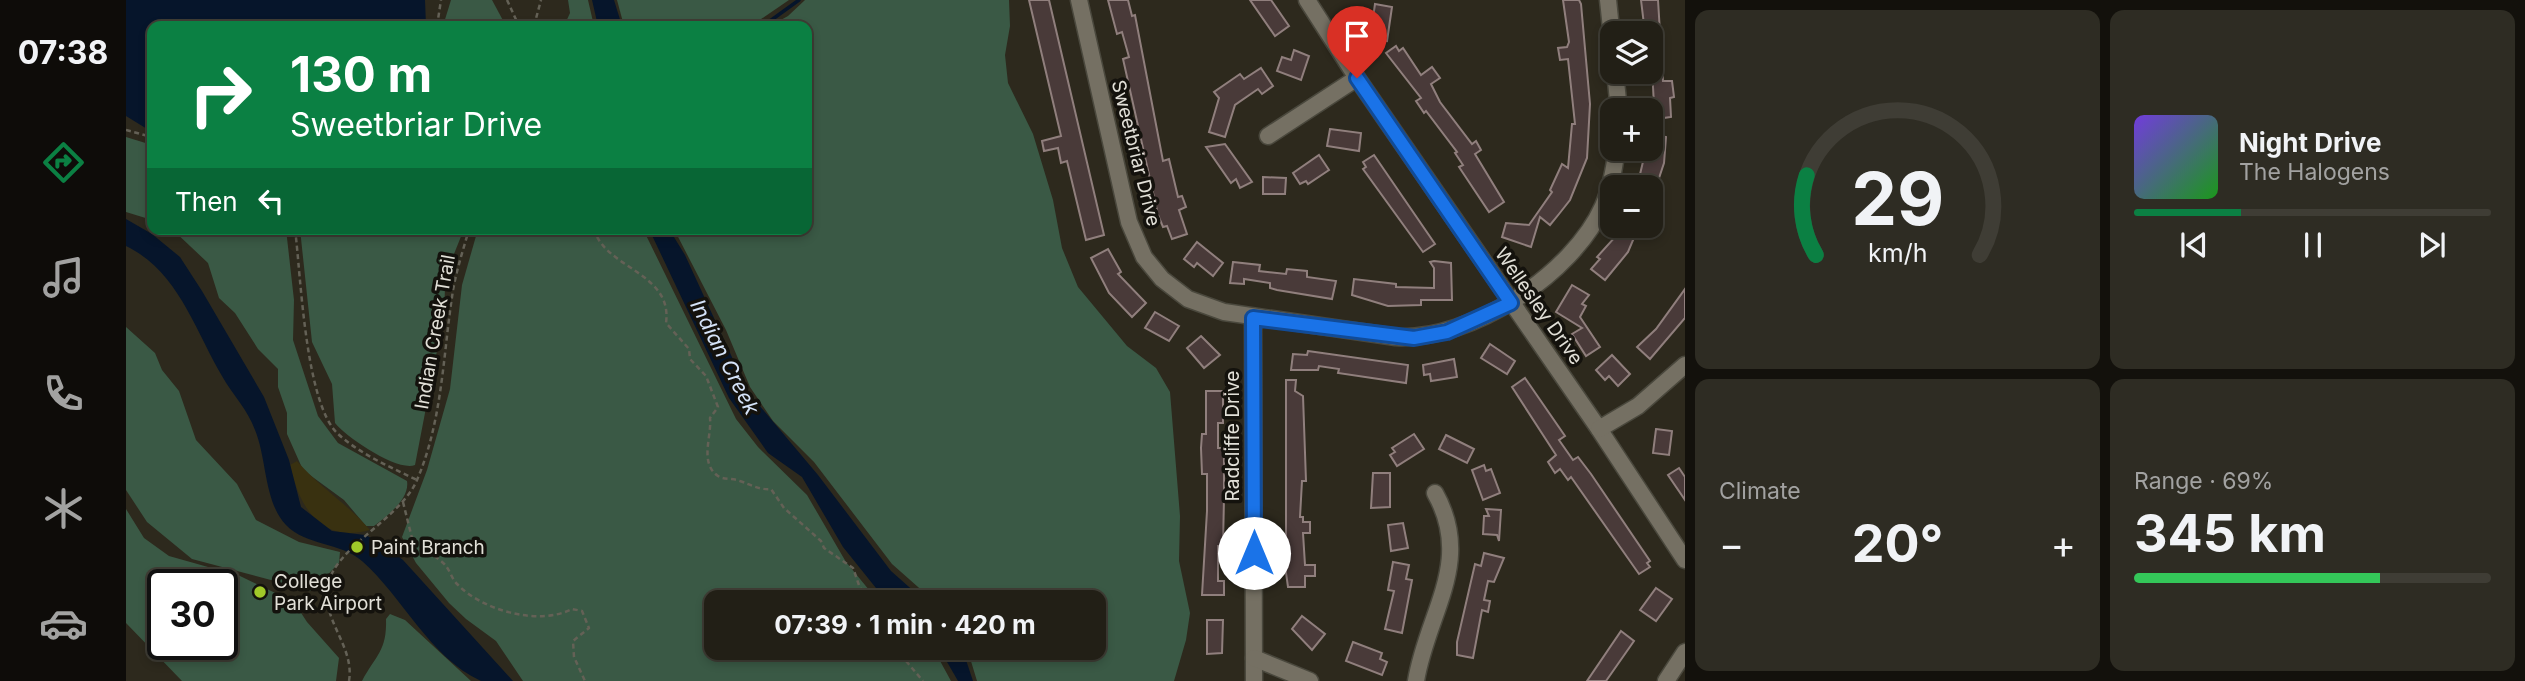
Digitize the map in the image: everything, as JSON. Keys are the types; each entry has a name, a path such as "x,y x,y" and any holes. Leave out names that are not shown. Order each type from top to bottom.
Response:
{"street":[{"name":"Sweetbriar Drive","path":"1079,0 1129,222 1144,257 1162,279 1188,299 1223,312 1414,338 1447,332 1511,303 1559,264 1591,227 1609,189 1615,161"},
{"path":"1608,0 1610,21"},
{"name":"Wellesley Drive","path":"1316,3 1357,78 1599,429 1685,560"},
{"path":"1268,136 1357,78"},
{"name":"Radcliffe Drive","path":"1253,318 1254,681"},
{"path":"1599,429 1646,400 1685,365"},
{"path":"1416,681 1444,593 1452,554 1448,520 1435,493"},
{"path":"1666,681 1685,652"},
{"path":"1254,658 1310,681"}],"path":[{"path":"438,21 441,0"},
{"path":"507,0 517,21"},
{"path":"535,21 541,0"},
{"path":"126,130 147,136"},
{"path":"296,235 308,352 326,419 337,433 359,450 417,480"},
{"name":"Indian Creek Trail","path":"349,681 349,658 327,604 328,584 341,562 403,502 417,480 444,378 452,296 467,235"},
{"path":"597,235 605,250 643,274 662,297 668,309 666,323 689,349 690,359 706,376 718,407 710,418 712,434 706,448 711,468 720,477 740,481 758,490 772,489 784,508 821,541 824,548 853,568 862,590"},
{"path":"403,502 414,546 444,563 457,584 491,605 539,618 559,616 572,609 582,611 589,628 573,641 574,657 585,681"},
{"path":"905,660 923,681"}],"green space":[{"path":"451,0 492,0 503,21 445,21"},
{"path":"568,0 588,0 593,21 566,21 570,13"},
{"path":"617,0 789,0 758,21 623,21"},
{"path":"805,0 1009,0 1010,26 1005,55 1008,83 1033,134 1053,200 1062,248 1078,287 1127,346 1156,368 1170,392 1180,516 1179,561 1190,613 1186,640 1174,681 977,681 971,660 1106,660 1106,590 921,590 892,564 814,462 773,421 750,387 726,330 677,235 812,235 812,21 779,21"},
{"path":"126,137 147,143 147,218 126,212"},
{"path":"178,235 287,235 294,300 293,340 318,416 338,443 407,481 401,501 374,526 366,526 344,500 303,470 287,434 287,413 278,387 278,369 258,349 235,313 219,298 208,263"},
{"path":"301,235 462,235 445,288 444,314 415,465 397,464 385,459 361,445 335,423 332,384 312,342"},
{"path":"476,235 646,235 736,419 758,447 807,495 846,562 869,590 704,590 704,660 940,660 951,681 523,681 496,641 449,603 416,563 402,537 427,470 450,389 462,285"},
{"path":"126,327 155,353 162,370 179,391 196,440 237,484 256,520 299,542 340,552 339,563 312,591 238,571 238,569 192,559 147,522 126,490"},
{"path":"126,509 144,538 169,556 215,569 147,569 147,645 126,623"},
{"path":"238,575 294,602 307,622 339,658 336,681 182,681 162,660 238,660"},
{"path":"390,614 405,620 471,681 362,681 383,646 386,619"}],"sand":[{"path":"297,461 370,530 338,532 315,518 306,507 294,480 290,465"}],"water":[{"path":"126,0 425,0 426,21 147,21 147,129 126,116"},
{"path":"592,0 614,0 620,21 597,21"},
{"path":"126,219 147,231 147,235 153,235 180,257 264,397 289,460 301,507 332,531 365,535 380,542 403,560 513,681 481,681 463,670 431,642 362,561 344,550 303,537 286,525 274,505 259,441 244,409 222,376 172,286 159,270 126,246"},
{"name":"Indian Creek","path":"652,235 673,235 685,255 748,392 818,475 891,571 912,590 878,590 843,547 802,477 768,453 729,398"},
{"path":"946,660 966,660 973,681 958,681"}],"building":[{"path":"1029,0 1049,0 1104,235 1086,240 1067,161 1061,163 1058,148 1044,151 1042,141 1061,136"},
{"path":"1108,0 1128,0 1132,16 1135,15 1163,161 1169,159 1178,197 1182,196 1186,207 1179,210 1187,234 1172,239 1167,226 1163,227 1158,215 1123,59 1129,57 1122,32 1117,34"},
{"path":"1250,0 1271,0 1289,26 1275,36"},
{"path":"1563,0 1579,0 1581,4 1590,104 1587,158 1570,200 1559,214 1550,225 1540,217 1531,247 1502,237 1506,223 1529,225 1552,192 1550,190 1562,164 1568,168 1572,124 1575,124 1568,59 1560,60 1558,48 1567,47 1569,42"},
{"path":"1641,0 1658,0 1659,21 1644,21"},
{"path":"1375,4 1392,7 1387,41 1370,38"},
{"path":"1396,46 1399,51 1403,48 1421,75 1432,67 1440,78 1431,84 1440,102 1472,144 1476,141 1481,150 1475,154 1504,202 1489,212 1459,167 1463,165 1455,153 1457,152 1426,111 1424,113 1416,101 1421,98 1386,53"},
{"path":"1294,50 1309,56 1301,80 1277,71 1282,57 1291,60"},
{"path":"1261,68 1273,86 1262,94 1258,89 1235,105 1225,137 1209,132 1219,98 1214,92 1240,74 1244,79"},
{"path":"1672,81 1674,97 1670,98 1671,117 1664,118 1663,124 1663,98 1654,98 1653,84"},
{"path":"1330,129 1361,133 1359,151 1327,146"},
{"path":"1663,136 1666,137 1664,163 1660,175 1640,175 1643,161 1663,161"},
{"path":"1225,144 1252,182 1240,188 1236,179 1231,183 1206,147"},
{"path":"1319,155 1329,170 1308,184 1306,181 1300,184 1293,173"},
{"path":"1374,155 1435,244 1423,252 1363,169 1366,167 1363,162"},
{"path":"1263,177 1286,178 1285,194 1263,194"},
{"path":"1614,238 1634,238 1628,252 1605,280 1591,269 1600,259 1597,257"},
{"path":"1197,242 1223,263 1213,276 1197,263 1194,267 1184,259"},
{"path":"1108,249 1121,272 1118,274 1146,303 1132,317 1109,293 1091,258"},
{"path":"1233,262 1260,265 1259,271 1286,274 1287,269 1307,271 1307,277 1336,281 1332,299 1277,290 1270,288 1270,283 1244,279 1244,284 1230,283"},
{"path":"1430,262 1451,263 1452,300 1421,300 1421,305 1388,306 1352,295 1354,279 1396,284 1396,287 1434,288 1434,268"},
{"path":"1572,285 1589,295 1582,304 1586,306 1580,317 1600,347 1586,356 1572,334 1582,328 1556,312"},
{"path":"1685,289 1685,318 1650,359 1637,347 1656,329"},
{"path":"1155,312 1179,326 1169,341 1145,328"},
{"path":"1201,336 1220,355 1204,368 1187,348"},
{"path":"1490,344 1515,361 1507,374 1481,358"},
{"path":"1308,351 1408,365 1406,383 1338,373 1339,369 1319,366 1318,370 1291,370 1293,354 1307,355"},
{"path":"1612,355 1630,374 1618,386 1609,376 1605,380 1596,370"},
{"path":"1454,359 1457,377 1431,381 1430,374 1424,375 1423,365"},
{"path":"1525,378 1565,436 1559,440 1573,460 1578,457 1591,474 1650,561 1647,563 1650,567 1639,574 1571,477 1568,480 1560,469 1555,473 1548,462 1556,455 1512,387"},
{"path":"1286,380 1296,380 1295,391 1303,396 1306,481 1302,481 1300,517 1303,517 1303,522 1310,522 1310,533 1303,533 1305,565 1315,565 1315,576 1305,576 1305,587 1288,587 1286,573"},
{"path":"1206,391 1223,391 1223,423 1218,423 1218,448 1224,448 1224,497 1223,546 1218,546 1218,581 1224,581 1224,595 1202,595 1207,474 1202,474 1201,448 1202,434 1206,434"},
{"path":"1656,429 1672,431 1669,455 1653,453"},
{"path":"1414,434 1424,449 1397,466 1390,455 1395,452 1392,448"},
{"path":"1446,435 1474,449 1467,463 1439,449"},
{"path":"1484,465 1486,471 1491,469 1500,493 1483,500 1472,470"},
{"path":"1679,468 1685,477 1685,500 1668,475"},
{"path":"1373,473 1390,473 1390,507 1371,508"},
{"path":"1486,509 1501,510 1499,541 1497,535 1483,534 1484,516 1489,516"},
{"path":"1403,523 1408,548 1391,551 1388,525"},
{"path":"1484,553 1504,558 1494,582 1488,581 1484,600 1490,601 1488,612 1482,610 1473,658 1457,655 1457,642 1475,564 1481,566"},
{"path":"1393,562 1409,565 1406,579 1412,580 1402,633 1385,629 1394,591 1388,590"},
{"path":"1656,588 1672,599 1656,621 1640,610"},
{"path":"1302,616 1325,634 1312,650 1292,629"},
{"path":"1207,620 1223,620 1222,653 1207,654"},
{"path":"1621,631 1634,641 1606,681 1587,681"},
{"path":"1353,642 1382,653 1380,659 1387,662 1382,675 1346,661"}],"waterway":[{"path":"770,21 799,0"}],"place":[{"name":"Paint Branch","path":"357,547"},
{"name":"College Park Airport","path":"260,592"}],"route":[{"path":"1254,553 1253,318 1335,326 1414,338 1447,332 1511,303 1357,78"}]}
